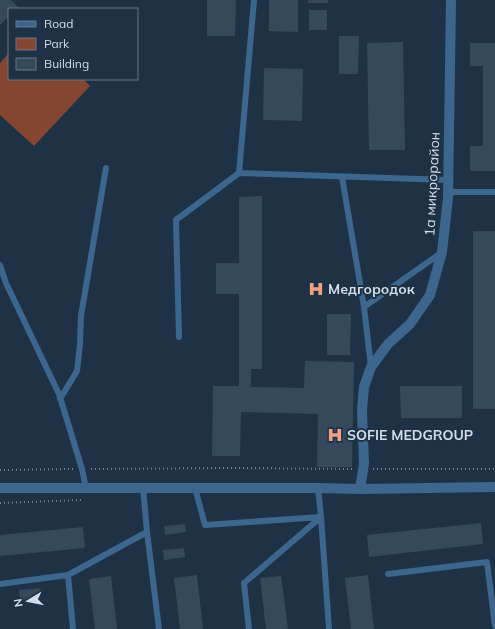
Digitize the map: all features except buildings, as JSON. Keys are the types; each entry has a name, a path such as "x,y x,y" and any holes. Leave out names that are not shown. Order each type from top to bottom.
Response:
{"street":[{"name":"1а микрорайон","path":"360,489 364,469 362,410 364,387 371,367 388,344 410,324 430,295 442,252 449,192 451,0"},
{"path":"0,488 360,489 495,487"}],"lane":[{"path":"239,173 254,0"},
{"path":"60,399 77,371 81,316 106,168"},
{"path":"179,337 176,220 239,173 449,180"},
{"path":"342,177 364,307 371,367"},
{"path":"449,192 495,192"},
{"path":"364,307 442,252"},
{"path":"0,265 6,283 59,394 82,469 86,488"},
{"path":"143,488 159,629"},
{"path":"194,488 205,525 321,517"},
{"path":"318,488 329,629"},
{"path":"249,629 244,583 321,517"},
{"path":"0,584 68,575 147,532"},
{"path":"388,574 487,562 495,626"},
{"path":"68,575 73,629"}],"path":[{"path":"0,470 231,468 495,469"}],"green space":[{"path":"8,54 8,80 84,80 90,86 34,146 0,115 0,63"}],"place":[{"name":"Медгородок","path":"316,289"},
{"name":"SOFIE MEDGROUP","path":"335,435"}]}
